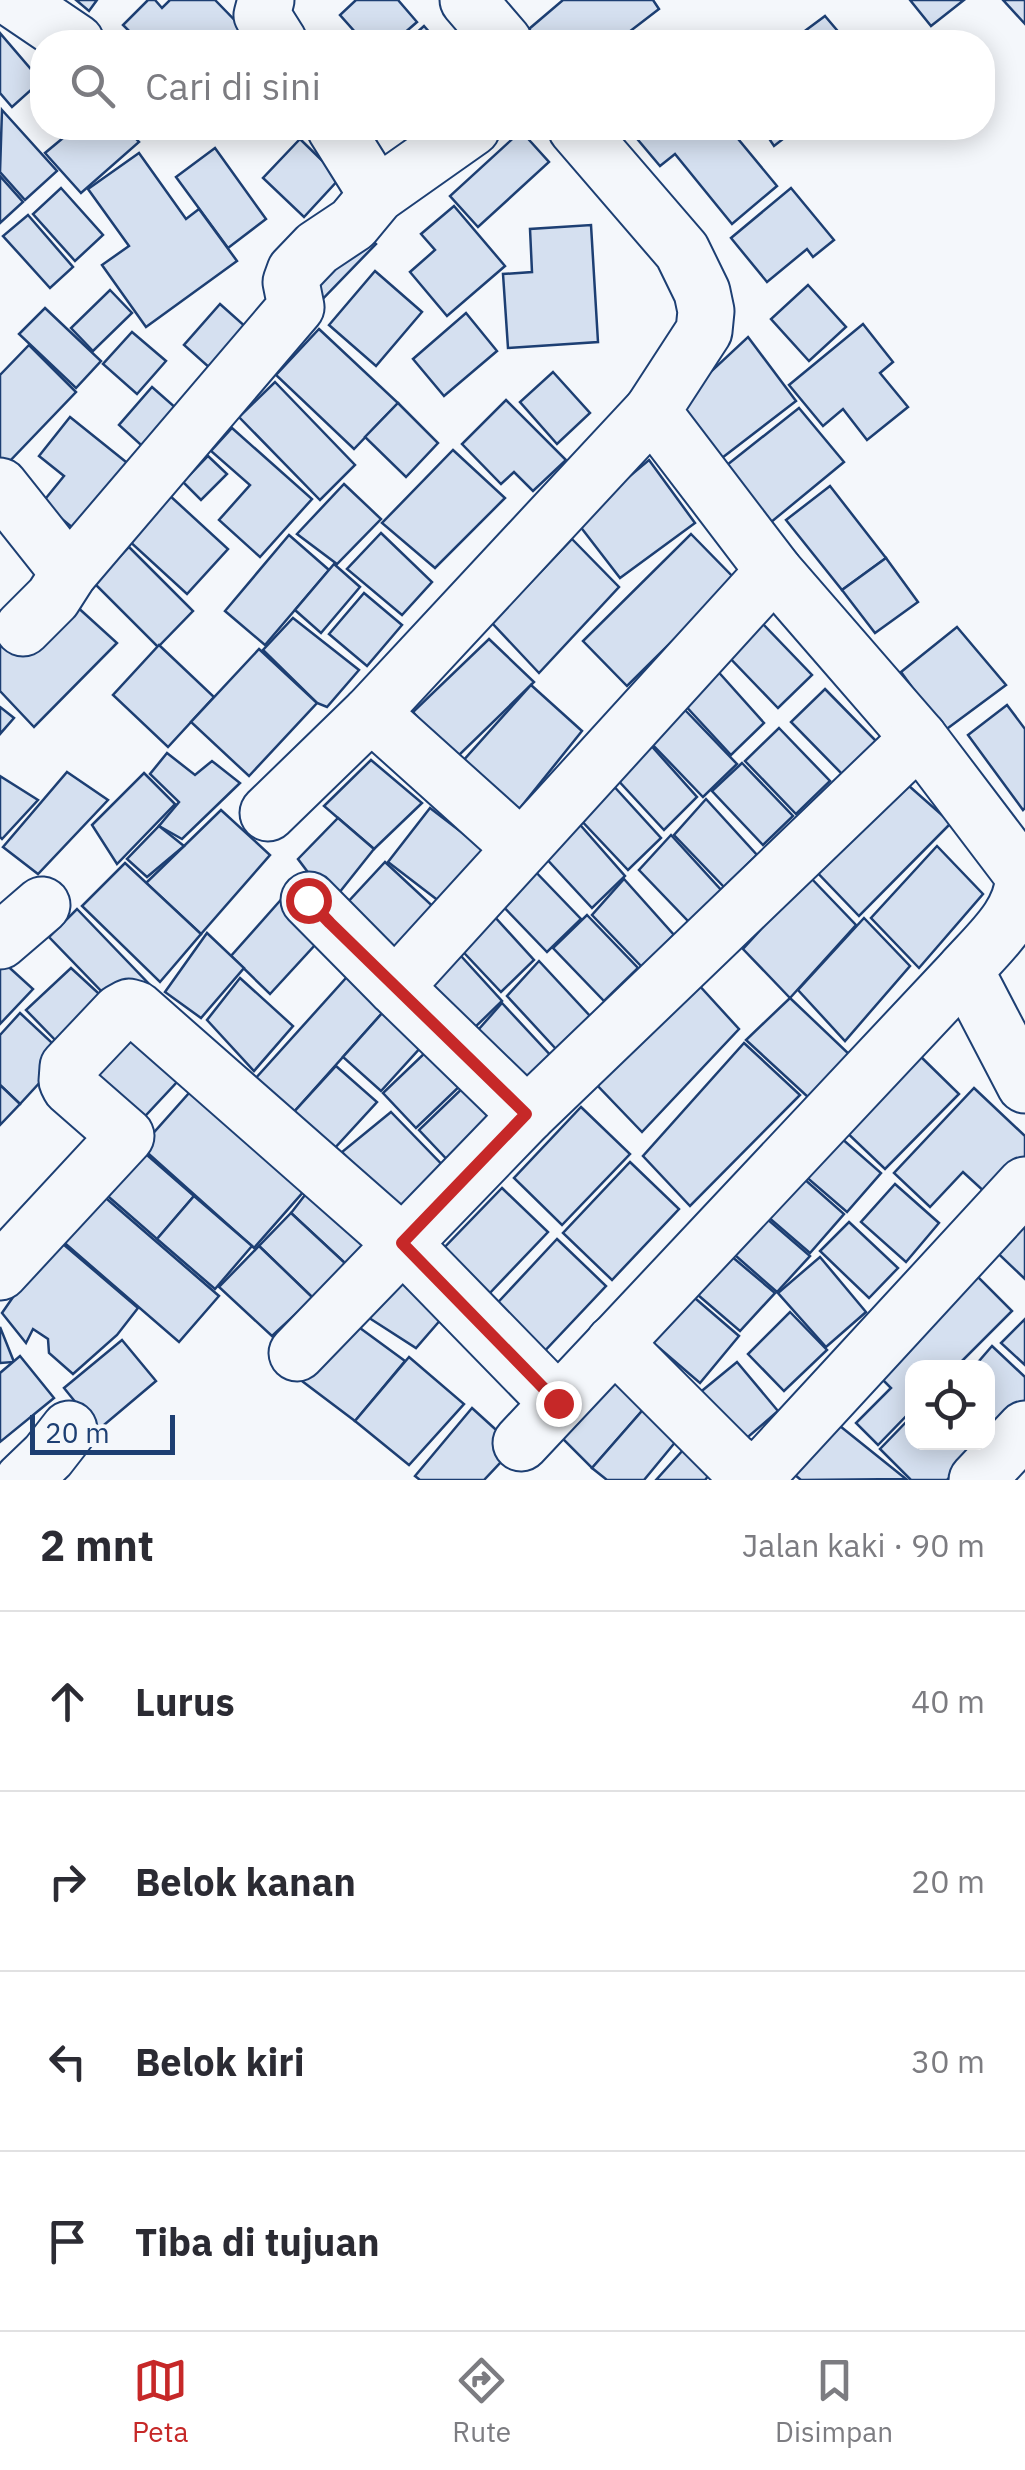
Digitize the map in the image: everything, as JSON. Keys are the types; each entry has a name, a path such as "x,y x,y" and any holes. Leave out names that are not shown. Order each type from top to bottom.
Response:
{"street":[{"path":"14,0 58,30"},
{"path":"266,0 262,16 271,30"},
{"path":"468,0 494,30"},
{"path":"342,140 376,195"},
{"path":"23,628 53,598 70,572 296,308 291,282 295,271 317,248 354,224 376,195 455,140"},
{"path":"268,812 371,713 652,411 704,331 706,311 702,292 682,250 586,140"},
{"path":"520,1444 965,970 1012,916 1023,893 1023,876 919,738 774,571 652,411"},
{"path":"0,486 70,572"},
{"path":"394,987 774,571"},
{"path":"371,713 520,847"},
{"path":"296,1353 526,1114 919,738"},
{"path":"308,900 526,1114"},
{"path":"0,941 42,906"},
{"path":"965,970 1025,1085"},
{"path":"0,1272 126,1136 70,1087 66,1074 68,1067 129,1007 136,1009 402,1243 558,1403"},
{"path":"614,1343 731,1460 757,1479 1025,1185"},
{"path":"23,1480 69,1429"},
{"path":"976,1480 1025,1429"}],"building":[{"path":"76,0 97,0 89,11"},
{"path":"148,0 155,0 162,8 170,0 215,0 244,30 128,30 123,25"},
{"path":"356,0 398,0 417,22 408,30 353,30 340,15"},
{"path":"563,0 653,0 659,9 632,30 529,29"},
{"path":"910,0 964,0 931,26"},
{"path":"1003,0 1025,0 1025,24"},
{"path":"825,16 837,30 806,30"},
{"path":"0,33 30,68 30,91 12,107 0,93"},
{"path":"2,110 57,171 25,200 0,172"},
{"path":"61,140 139,142 81,193 45,153"},
{"path":"301,140 340,178 304,217 263,178"},
{"path":"511,140 529,140 549,162 478,227 450,196"},
{"path":"638,140 739,140 777,186 732,224 675,154 660,166"},
{"path":"215,148 266,219 228,248 176,177"},
{"path":"139,153 186,219 199,209 237,261 146,327 102,265 129,246 88,189"},
{"path":"0,176 23,202 0,223"},
{"path":"61,188 103,235 75,261 33,214"},
{"path":"791,188 834,240 813,257 807,249 767,282 731,238"},
{"path":"454,206 505,266 447,316 410,272 435,250 421,234"},
{"path":"28,215 73,267 50,288 3,236"},
{"path":"591,225 598,342 508,348 503,274 532,272 530,229"},
{"path":"359,228 376,244 312,310 295,294"},
{"path":"375,271 422,312 376,366 329,325"},
{"path":"808,285 846,327 809,361 771,319"},
{"path":"110,290 132,313 93,351 71,328"},
{"path":"220,304 247,328 211,369 184,345"},
{"path":"45,308 101,361 76,388 19,334"},
{"path":"466,313 497,351 444,396 413,359"},
{"path":"863,324 893,362 880,373 908,407 867,440 843,409 823,426 789,385"},
{"path":"319,329 398,403 354,449 276,375"},
{"path":"132,332 166,361 137,394 103,364"},
{"path":"748,337 796,401 718,461 674,406"},
{"path":"29,345 76,392 6,465 0,459 0,375"},
{"path":"553,372 590,413 557,444 520,402"},
{"path":"275,382 355,465 320,500 239,417"},
{"path":"152,387 185,416 151,454 119,425"},
{"path":"506,400 566,460 533,491 514,472 501,484 462,444"},
{"path":"398,403 438,443 406,477 365,437"},
{"path":"799,408 844,462 770,523 727,465"},
{"path":"70,417 136,470 83,536 42,503 64,476 39,456"},
{"path":"232,428 312,499 260,557 219,520 250,485 211,451"},
{"path":"453,450 505,498 435,568 382,523"},
{"path":"208,456 227,474 201,500 183,482"},
{"path":"649,460 695,523 620,578 576,521"},
{"path":"344,484 381,519 337,564 297,534"},
{"path":"830,486 886,558 842,590 786,520"},
{"path":"168,494 228,549 187,594 127,539"},
{"path":"381,533 432,582 402,615 347,569"},
{"path":"691,534 735,579 627,686 583,641"},
{"path":"289,535 329,570 265,645 225,611"},
{"path":"572,539 619,587 539,673 492,623"},
{"path":"129,547 193,611 158,647 94,583"},
{"path":"886,558 918,602 875,633 842,590"},
{"path":"334,564 360,587 321,633 295,610"},
{"path":"364,593 402,625 367,666 329,634"},
{"path":"74,604 117,643 34,727 0,691 0,640"},
{"path":"293,618 359,670 327,707 317,703 263,650"},
{"path":"761,622 812,675 778,708 727,655"},
{"path":"957,627 1006,685 944,731 901,672"},
{"path":"489,639 534,682 455,759 413,712"},
{"path":"159,645 214,697 168,747 113,695"},
{"path":"259,649 317,703 249,776 191,722"},
{"path":"714,667 764,723 731,755 682,702"},
{"path":"531,685 582,731 512,818 453,772"},
{"path":"825,689 877,742 843,775 791,722"},
{"path":"1007,705 1025,729 1023,810 968,735"},
{"path":"0,707 14,718 0,734"},
{"path":"685,710 737,764 703,797 651,743"},
{"path":"779,728 830,781 796,814 745,761"},
{"path":"647,741 697,797 664,830 615,777"},
{"path":"167,753 195,775 212,761 240,783 182,839 159,826 179,802 150,774"},
{"path":"371,760 422,803 374,849 324,806"},
{"path":"742,763 793,816 763,845 712,791"},
{"path":"67,772 108,800 38,874 3,847"},
{"path":"144,773 175,804 117,864 92,825"},
{"path":"0,776 38,800 2,839 0,837"},
{"path":"900,778 951,823 859,916 812,867"},
{"path":"610,782 661,838 628,870 578,817"},
{"path":"706,799 757,855 724,887 674,835"},
{"path":"430,808 486,851 444,905 388,862"},
{"path":"221,810 270,855 201,934 146,883"},
{"path":"338,818 374,849 331,903 298,859"},
{"path":"575,819 625,876 592,908 543,855"},
{"path":"159,826 184,846 147,877 127,859"},
{"path":"671,835 722,891 689,922 639,870"},
{"path":"937,846 983,894 919,968 871,918"},
{"path":"385,862 440,913 390,967 335,916"},
{"path":"125,863 201,934 160,982 82,906"},
{"path":"530,866 581,919 547,952 496,899"},
{"path":"809,876 856,925 790,998 743,949"},
{"path":"624,879 674,935 642,967 592,915"},
{"path":"286,894 326,933 270,994 231,956"},
{"path":"483,904 534,960 501,992 452,940"},
{"path":"77,909 151,986 133,1003 109,999 49,937"},
{"path":"587,915 638,968 604,1001 553,948"},
{"path":"864,918 910,966 845,1041 798,990"},
{"path":"207,933 244,968 201,1018 165,992"},
{"path":"451,945 502,1001 469,1033 419,980"},
{"path":"0,961 33,989 0,1024"},
{"path":"539,961 590,1016 556,1049 507,996"},
{"path":"71,968 109,1003 62,1047 26,1010"},
{"path":"355,968 392,1002 293,1113 255,1079"},
{"path":"240,978 293,1026 254,1071 207,1020"},
{"path":"697,983 739,1029 642,1132 595,1083"},
{"path":"790,998 850,1055 809,1098 746,1040"},
{"path":"392,1002 431,1036 381,1091 343,1057"},
{"path":"502,1003 553,1058 520,1091 471,1038"},
{"path":"20,1013 65,1055 20,1104 0,1085 0,1035"},
{"path":"138,1018 191,1067 134,1128 81,1078"},
{"path":"744,1043 800,1095 690,1206 643,1156"},
{"path":"429,1049 463,1083 416,1128 383,1093"},
{"path":"915,1051 959,1094 885,1169 841,1127"},
{"path":"336,1066 377,1102 333,1150 293,1113"},
{"path":"206,1074 319,1174 254,1248 141,1147"},
{"path":"472,1079 506,1118 456,1169 419,1130"},
{"path":"0,1085 20,1104 0,1125"},
{"path":"974,1088 1025,1136 1025,1157 988,1195 963,1172 930,1207 894,1173"},
{"path":"581,1107 630,1154 562,1225 514,1178"},
{"path":"391,1112 453,1176 406,1218 342,1152"},
{"path":"832,1130 881,1173 847,1212 797,1169"},
{"path":"139,1148 194,1196 157,1239 102,1191"},
{"path":"630,1162 679,1209 612,1280 563,1233"},
{"path":"794,1170 844,1214 810,1253 760,1210"},
{"path":"319,1177 385,1229 347,1265 291,1213"},
{"path":"895,1184 939,1223 906,1262 861,1222"},
{"path":"502,1188 548,1232 487,1296 441,1251"},
{"path":"100,1193 219,1296 179,1342 60,1239"},
{"path":"194,1196 252,1246 215,1289 157,1239"},
{"path":"1025,1200 1025,1279 985,1241"},
{"path":"291,1213 347,1265 313,1298 259,1246"},
{"path":"760,1213 810,1256 777,1292 728,1249"},
{"path":"849,1222 898,1268 869,1298 820,1251"},
{"path":"557,1239 606,1286 539,1357 490,1311"},
{"path":"63,1244 138,1308 117,1335 73,1374 49,1353 48,1339 33,1329 26,1343 2,1313 20,1287"},
{"path":"259,1246 313,1298 272,1336 219,1287"},
{"path":"724,1250 775,1293 740,1331 691,1289"},
{"path":"820,1257 866,1312 826,1347 778,1293"},
{"path":"968,1267 1012,1311 963,1360 905,1360 905,1417 878,1445 856,1423 891,1388 869,1366"},
{"path":"392,1273 443,1317 416,1348 363,1314"},
{"path":"682,1287 739,1336 700,1383 643,1334"},
{"path":"790,1312 827,1350 784,1391 748,1354"},
{"path":"345,1317 405,1361 355,1421 294,1375"},
{"path":"1025,1319 1025,1365 1001,1343"},
{"path":"0,1327 14,1362 0,1363"},
{"path":"122,1340 156,1381 98,1430 64,1388"},
{"path":"992,1346 1025,1377 1025,1404 1002,1428 995,1421 995,1360 980,1360"},
{"path":"20,1356 54,1398 0,1442 0,1373"},
{"path":"409,1357 464,1404 409,1465 355,1421"},
{"path":"737,1362 778,1411 734,1449 692,1399"},
{"path":"607,1365 648,1404 592,1468 552,1428"},
{"path":"648,1404 682,1434 644,1480 607,1480 592,1468"},
{"path":"472,1408 515,1447 484,1480 420,1480 415,1476"},
{"path":"825,1414 906,1479 801,1480 783,1465"},
{"path":"905,1423 905,1450 977,1450 947,1480 911,1480 880,1449"},
{"path":"684,1449 710,1474 705,1480 656,1480"}],"route":[{"path":"308,900 526,1114 402,1243 558,1403"}]}
